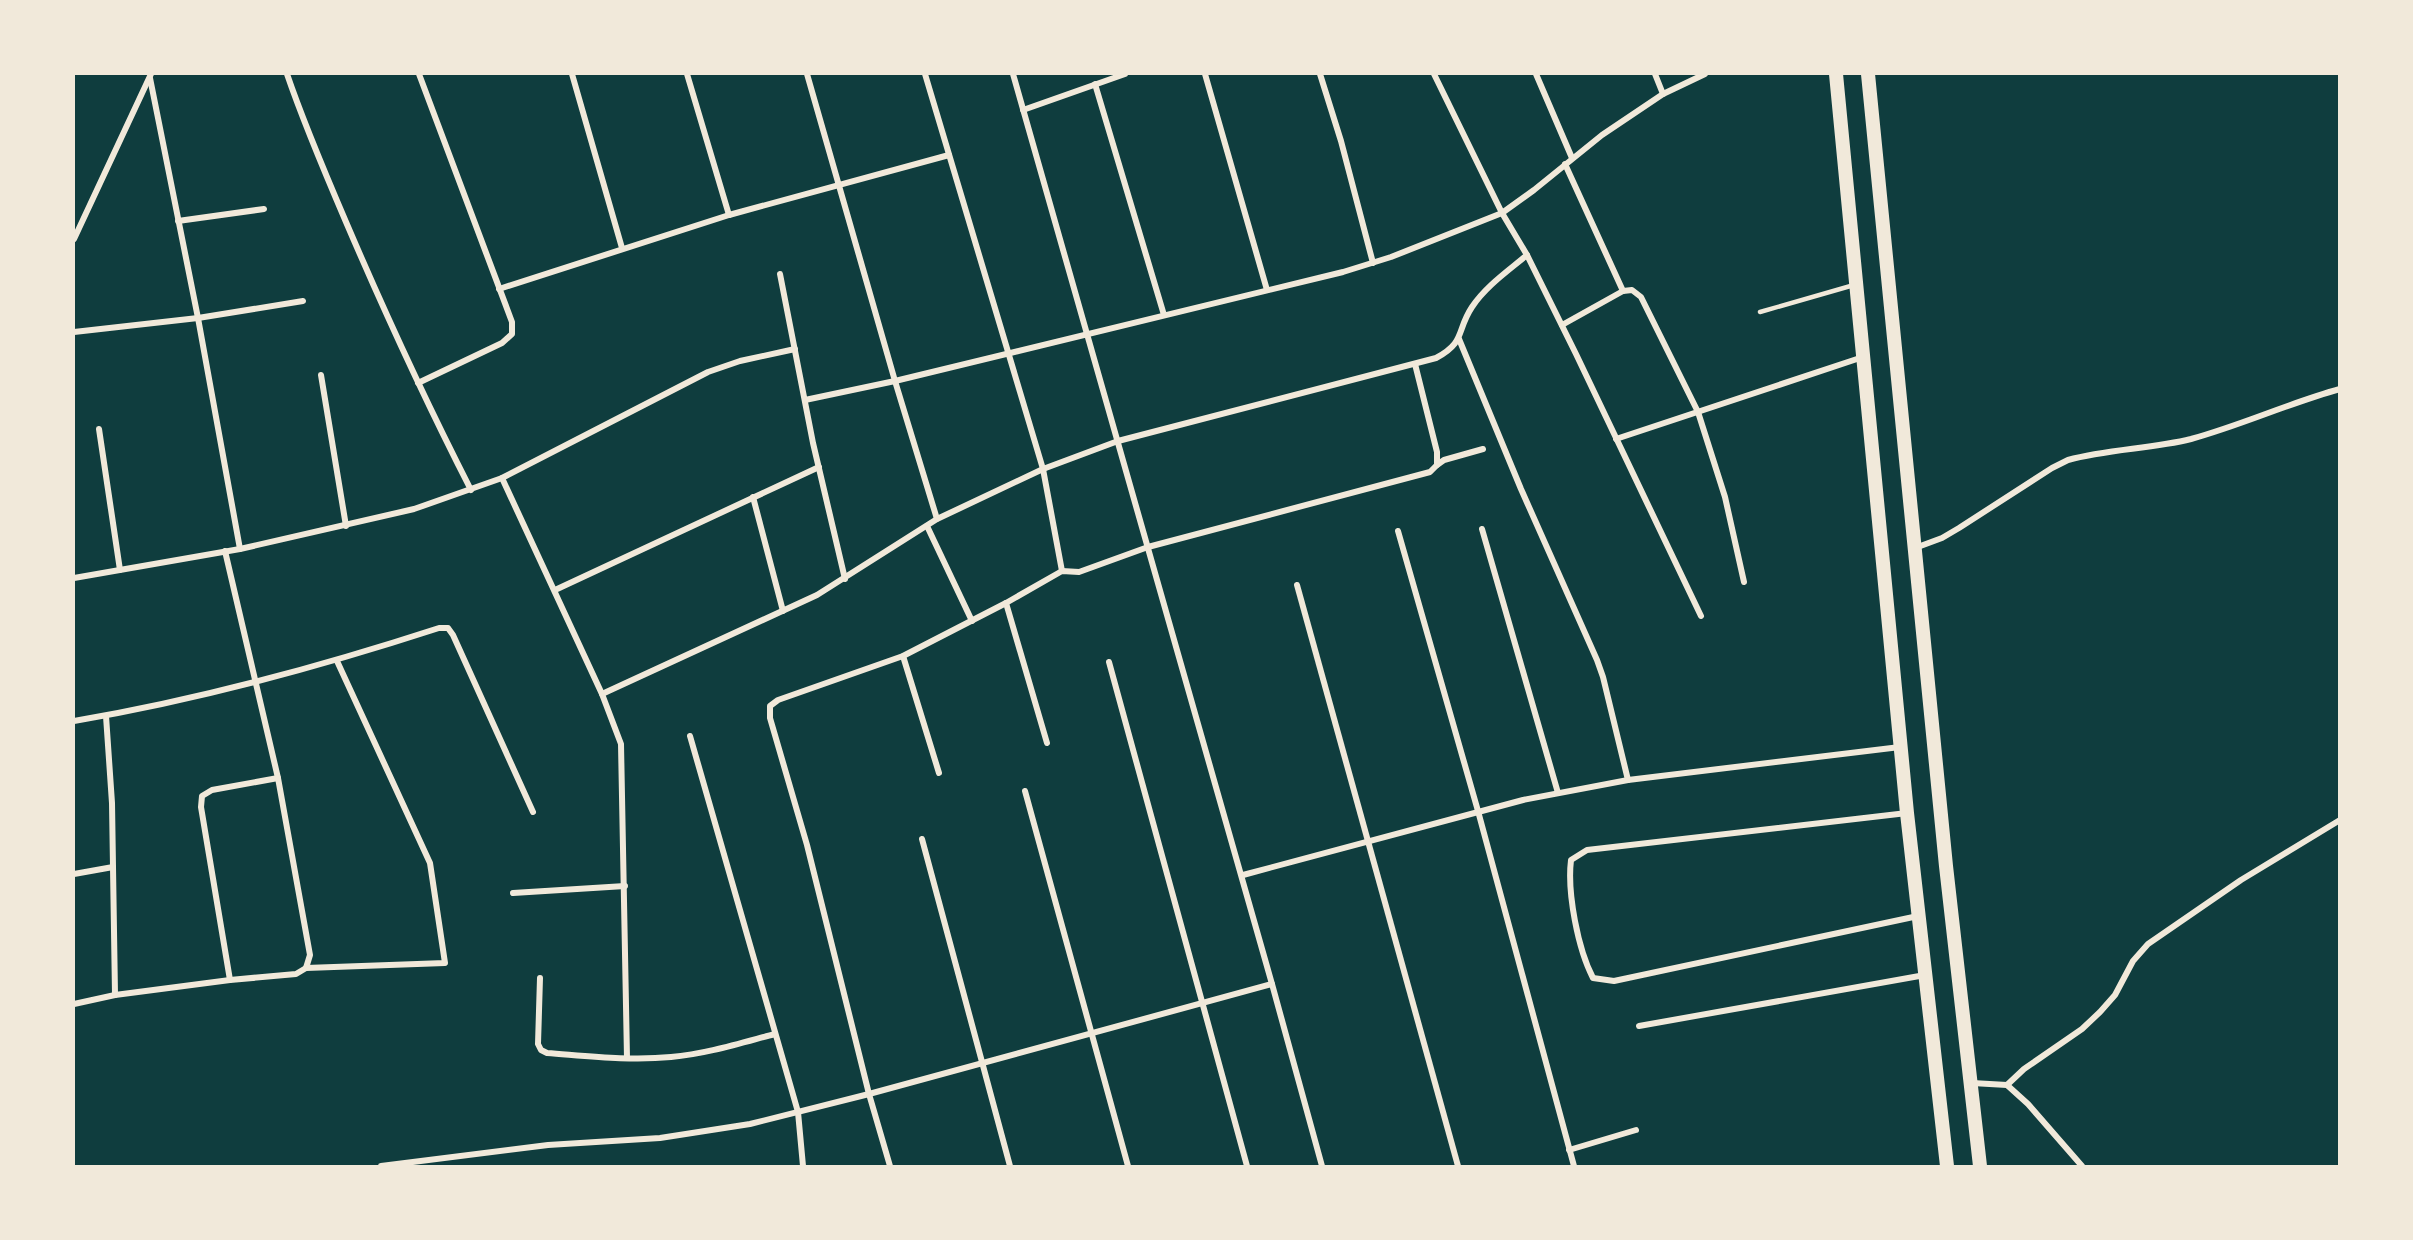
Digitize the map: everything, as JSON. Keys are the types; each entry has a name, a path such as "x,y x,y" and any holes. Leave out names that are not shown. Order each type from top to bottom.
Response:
{"main road":[{"path":"1836,74 1907,813 1947,1167"},
{"path":"1868,74 1914,548 1980,1167"}],"street":[{"path":"287,74 357,247 418,383 471,490"},
{"path":"418,383 502,343 512,334 512,322 419,74"},
{"path":"572,74 622,248"},
{"path":"687,74 729,215"},
{"path":"807,74 937,519"},
{"path":"925,74 1043,470 1062,571"},
{"path":"1013,74 1243,875 1322,1167"},
{"path":"1023,110 1125,74"},
{"path":"1205,74 1267,290"},
{"path":"1320,74 1341,141 1373,263"},
{"path":"1434,74 1502,213 1527,255 1562,325 1701,616"},
{"path":"1536,74 1572,158"},
{"path":"1655,74 1663,94"},
{"path":"805,400 1009,354 1373,263 1502,213 1572,158 1663,94 1706,74"},
{"path":"151,76 240,549"},
{"path":"74,239 151,76"},
{"path":"1095,84 1164,315"},
{"path":"499,289 729,215 949,155"},
{"path":"1565,164 1623,291"},
{"path":"178,221 264,209"},
{"path":"602,694 817,595 937,519 1043,470 1118,441 1436,358 1451,350 1459,339 1472,306 1488,288 1527,255"},
{"path":"780,274 819,467 845,579"},
{"path":"1562,325 1623,291 1632,290 1641,297 1698,412 1725,497 1744,582"},
{"path":"74,332 198,318 303,301"},
{"path":"1459,339 1521,489 1597,660 1628,780"},
{"path":"74,578 240,549 414,509 502,478 708,372 740,361 795,349"},
{"path":"1616,439 1864,357"},
{"path":"1415,364 1437,452 1437,465"},
{"path":"321,375 346,526"},
{"path":"1914,548 1942,538 2068,460 2189,439 2299,400 2340,389"},
{"path":"99,429 120,570"},
{"path":"890,1167 869,1094 807,845 770,718 770,706 778,700 903,656 1006,603 1062,571 1079,572 1148,547 1430,472 1444,460 1483,449"},
{"path":"555,591 819,467"},
{"path":"502,478 602,694 621,744 627,1058"},
{"path":"753,497 783,611"},
{"path":"927,526 972,621"},
{"path":"1482,529 1558,793"},
{"path":"1398,531 1478,811 1574,1167"},
{"path":"225,551 278,778 310,955 306,968"},
{"path":"1297,585 1458,1167"},
{"path":"1006,603 1047,743"},
{"path":"74,721 257,682 336,661 439,628 448,628 533,812"},
{"path":"903,656 939,773"},
{"path":"74,1004 115,995 296,974 306,968 445,963 436,888 430,863 336,661"},
{"path":"1109,662 1248,1167"},
{"path":"106,716 113,867 115,995"},
{"path":"690,736 798,1112 803,1167"},
{"path":"1243,875 1478,811 1558,793 1628,780 1901,747"},
{"path":"230,980 201,807 202,796 212,790 278,778"},
{"path":"1025,791 1093,1032 1128,1167"},
{"path":"1907,813 1587,850 1571,860 1569,880 1584,960 1593,978 1614,981 1919,916"},
{"path":"2007,1085 2024,1069 2082,1029 2100,1012 2115,995 2133,962 2148,944 2241,880 2340,820"},
{"path":"922,839 1010,1167"},
{"path":"74,874 113,867"},
{"path":"513,893 625,886"},
{"path":"1639,1026 1925,975"},
{"path":"540,978 538,1036 541,1050 547,1053 627,1058 673,1057 775,1034"},
{"path":"381,1167 548,1145 660,1138 750,1124 869,1094 1202,1001 1272,984"},
{"path":"1970,1083 2007,1085 2028,1104 2082,1167"},
{"path":"1569,1150 1636,1130"}],"lane":[{"path":"1760,312 1857,284"}]}
